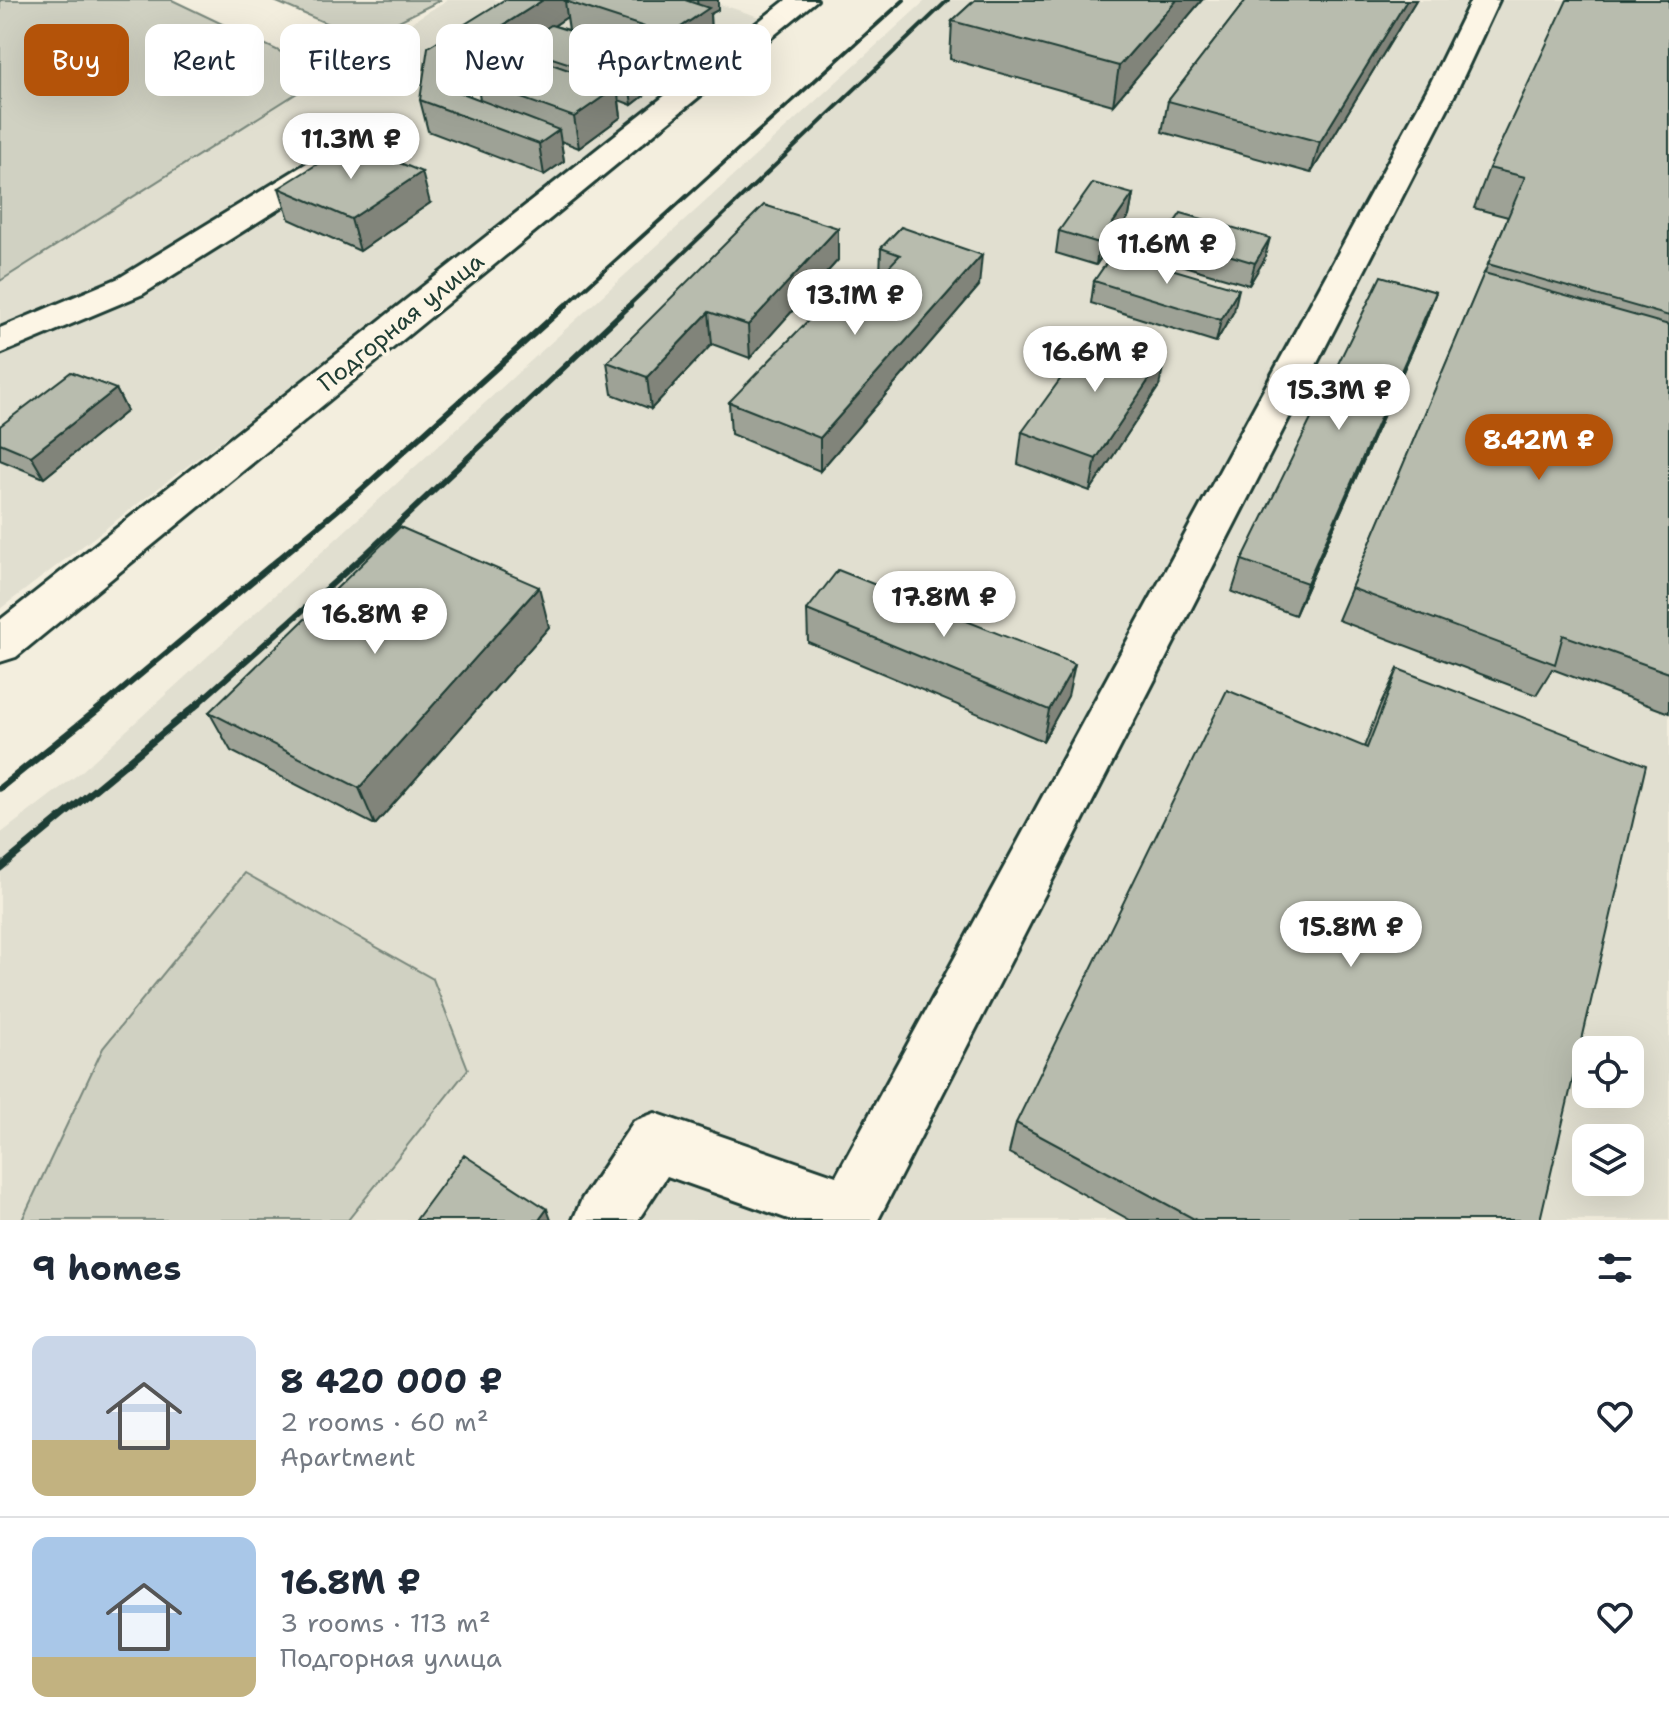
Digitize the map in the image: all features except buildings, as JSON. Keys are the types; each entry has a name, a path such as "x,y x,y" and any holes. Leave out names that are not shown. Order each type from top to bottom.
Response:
{"street":[{"path":"603,1220 655,1142 850,1211 1436,100 1485,0"},
{"name":"Подгорная улица","path":"0,645 788,4"},
{"path":"0,342 131,286 338,158"}],"shaded area":[{"path":"0,0 172,0 222,24 145,24 145,96 264,96 264,44 280,52 280,96 292,96 0,281"},
{"path":"272,0 441,0 393,24 328,24"},
{"path":"447,0 708,0 771,21 767,24 569,24 569,96 673,96 0,609 0,281 294,96 420,96 420,24 409,24"},
{"path":"926,0 1669,0 1669,1220 0,1220 0,834 81,772"},
{"path":"245,873 433,979 468,1069 348,1220 22,1220 103,1048"}],"railway":[{"path":"564,307 904,0"},
{"path":"627,307 948,0"},
{"path":"104,705 359,492 566,305"},
{"path":"196,705 366,554 630,305"},
{"path":"0,788 106,703"},
{"path":"0,868 199,703"}]}
